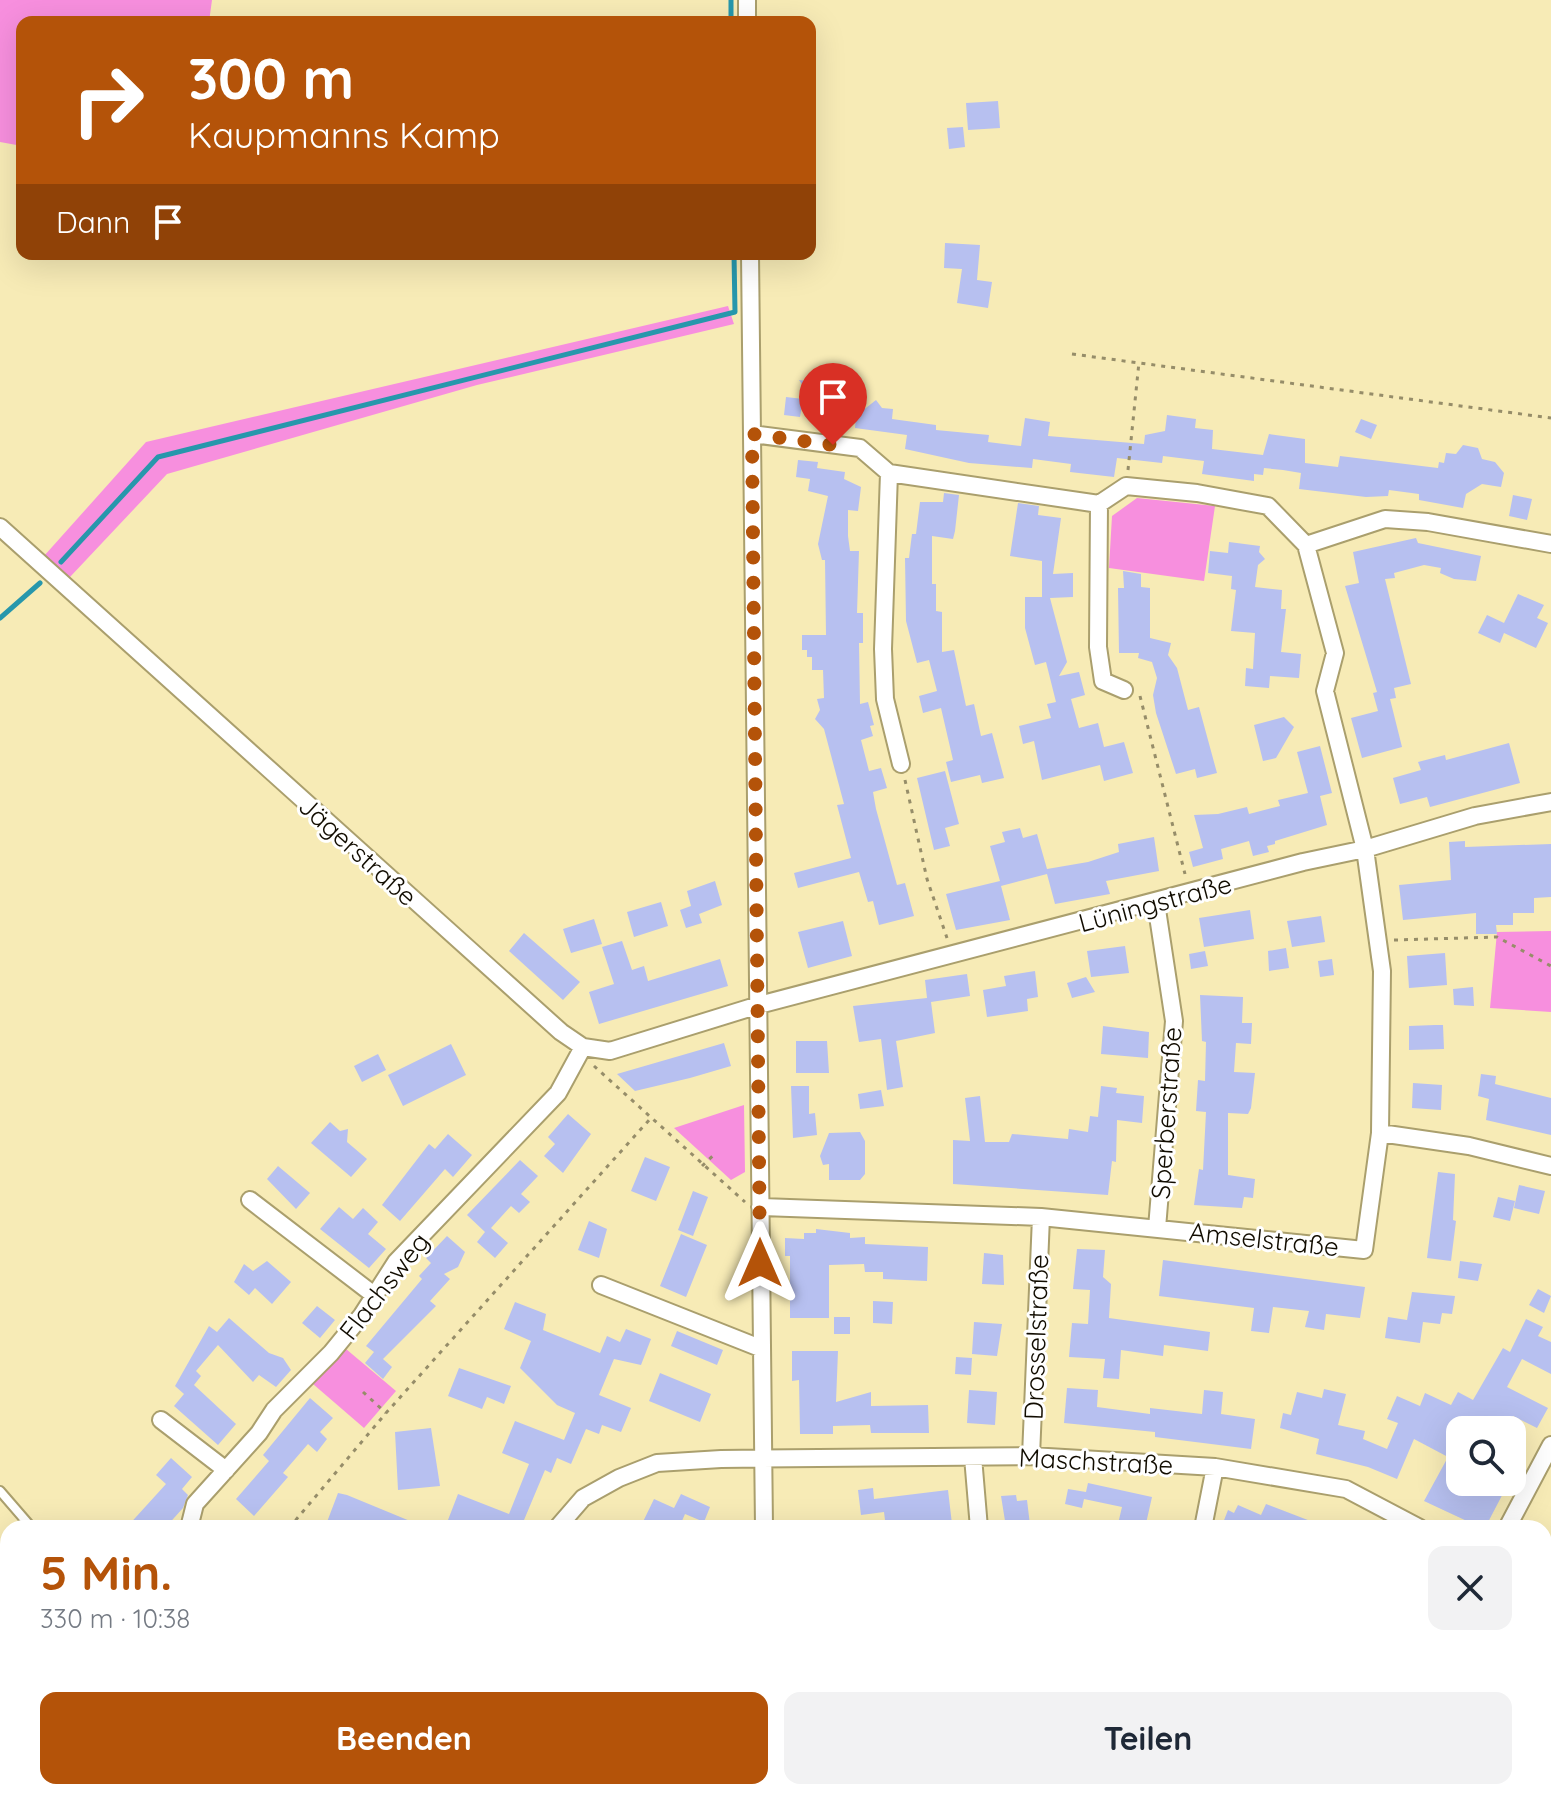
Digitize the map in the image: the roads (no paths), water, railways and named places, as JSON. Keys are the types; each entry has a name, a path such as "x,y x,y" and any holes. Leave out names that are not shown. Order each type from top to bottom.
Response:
{"street":[{"path":"750,260 764,1520"},
{"path":"752,434 860,448 889,473 1099,504 1126,486 1197,493 1268,506 1306,545 1385,519 1428,522 1551,544"},
{"path":"889,473 883,649 885,699 901,764"},
{"path":"1099,504 1098,647 1103,681 1124,690"},
{"name":"Jägerstraße","path":"0,527 445,931 561,1032 583,1047"},
{"name":"Amselstraße","path":"760,1207 1041,1217 1364,1250 1380,1133 1382,971 1365,849 1325,691 1335,653 1306,545"},
{"name":"Lüningstraße","path":"759,1005 1303,862 1365,849 1475,816 1551,802"},
{"name":"Sperberstraße","path":"1156,903 1174,1021 1157,1228"},
{"path":"583,1047 610,1051 759,1005"},
{"name":"Flachsweg","path":"191,1520 195,1504 274,1410 331,1353 396,1262 558,1093 583,1047"},
{"path":"1380,1133 1469,1146 1551,1166"},
{"path":"250,1200 374,1295"},
{"name":"Drosselstraße","path":"1031,1456 1041,1217"},
{"path":"601,1285 760,1348"},
{"path":"161,1420 226,1470"},
{"path":"1511,1520 1551,1445"},
{"name":"Maschstraße","path":"564,1520 583,1498 619,1478 657,1463 721,1459 1031,1456 1215,1467 1346,1489 1405,1520"},
{"path":"973,1457 978,1520"},
{"path":"1205,1520 1215,1467"}],"lane":[{"path":"0,1491 25,1520"}],"waterway":[{"path":"731,0 731,16"},
{"path":"61,562 158,457 735,312 734,260"},
{"path":"0,618 40,583"}]}
